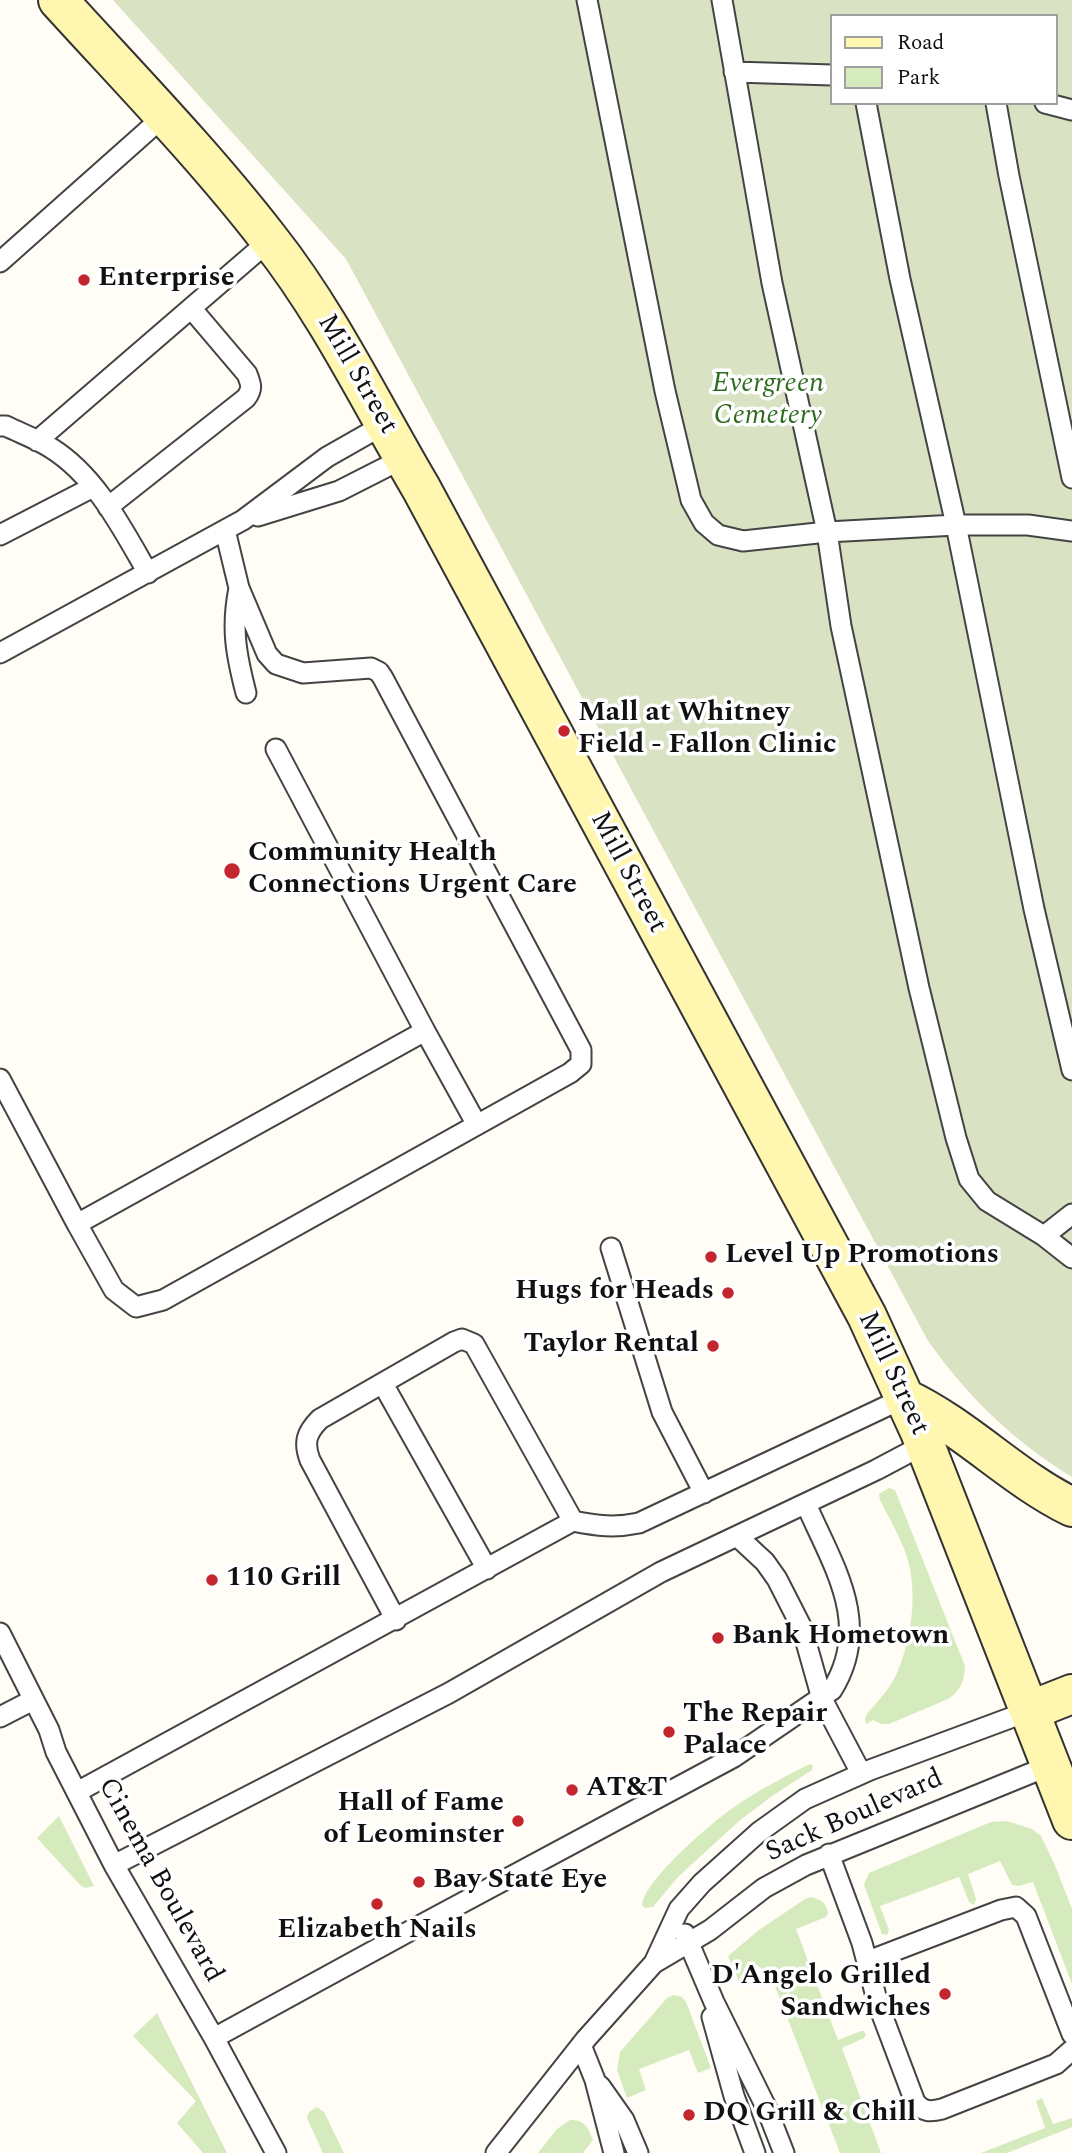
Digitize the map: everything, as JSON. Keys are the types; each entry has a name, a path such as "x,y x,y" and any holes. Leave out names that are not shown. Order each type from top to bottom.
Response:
{"main road":[{"name":"Mill Street","path":"58,0 214,171 271,240 306,291 404,458 867,1316 925,1444 1029,1711 1061,1761 1072,1820"},
{"path":"904,1398 950,1422 1022,1478 1072,1507"},
{"path":"1029,1711 1072,1694"}],"lane":[{"path":"587,0 666,391 691,500 704,523 718,535 743,541 827,532 956,525 1028,525 1072,531"},
{"path":"722,0 772,283 827,532 844,640 919,988 956,1138 969,1179 987,1201 1044,1236 1072,1258"},
{"path":"733,72 830,75"},
{"path":"866,105 900,279 956,525 1034,909 1072,1070"},
{"path":"996,105 1072,478"},
{"path":"1053,105 1072,110"},
{"path":"0,262 164,116"},
{"path":"37,441 271,240"},
{"path":"108,507 246,398 250,391 252,386 247,374 191,308"},
{"path":"0,653 243,520 327,457 384,424"},
{"path":"0,426 6,426 37,441 70,462 108,507 148,573"},
{"path":"243,520 339,491 404,458"},
{"path":"0,535 93,487"},
{"path":"0,1079 114,1290 136,1307 163,1300 570,1073 581,1064 581,1050 379,672 371,668 358,668 303,673 276,664 267,654 239,588 225,530"},
{"path":"239,588 234,615 235,646 246,693"},
{"path":"276,749 477,1125"},
{"path":"77,1224 425,1031"},
{"path":"1044,1236 1072,1214"},
{"path":"611,1248 662,1412 704,1493"},
{"path":"396,1620 306,1450 306,1439 310,1429 320,1419 454,1342 463,1339 474,1344 573,1521"},
{"path":"383,1384 486,1569"},
{"path":"78,1792 573,1521 599,1527 639,1522 904,1398"},
{"path":"114,1865 449,1693 661,1572 925,1444"},
{"path":"215,2038 734,1757 832,1690 847,1657 849,1610 841,1582 806,1504"},
{"path":"737,1536 765,1562 777,1579 802,1628 822,1699 861,1773"},
{"name":"Cinema Boulevard","path":"0,1633 49,1730 56,1752 114,1865 215,2038 276,2153"},
{"path":"0,1717 33,1700"},
{"path":"654,1963 679,1909 702,1883 759,1832 805,1799 861,1773 1029,1711"},
{"name":"Sack Boulevard","path":"496,2153 581,2045 654,1963 689,1943 764,1888 829,1854 1061,1761"},
{"path":"829,1854 868,1961 878,2004 915,2102 923,2110 930,2112 942,2109 1038,2071 1062,2060 1072,2050"},
{"path":"868,1961 1001,1910 1016,1908 1026,1916 1072,2034"},
{"path":"673,1923 680,1927 689,1943 766,2107 784,2153"},
{"path":"706,1984 726,2067 755,2153"},
{"path":"581,2045 595,2080 614,2153"},
{"path":"595,2080 624,2120 638,2153"}],"green space":[{"name":"Evergreen Cemetery","path":"113,0 1072,0 1072,1477 1030,1448 993,1416 959,1381 928,1341 346,259"},
{"path":"889,1488 895,1490 965,1671 959,1689 948,1699 889,1724 873,1720 866,1724 867,1714 896,1675 911,1621 909,1564 879,1494"},
{"path":"810,1764 813,1765 812,1770 739,1821 677,1878 653,1907 645,1908 642,1905 646,1893 669,1864 718,1819 776,1781"},
{"path":"59,1816 94,1886 81,1886 37,1838"},
{"path":"1007,1821 1032,1829 1041,1836 1054,1863 1072,1909 1072,1984 1033,1882 1012,1885 1000,1861 968,1874 976,1899 974,1905 969,1902 959,1877 880,1906 889,1930 887,1935 882,1934 864,1885 869,1873 991,1822"},
{"path":"811,1897 823,1902 828,1913 826,1917 796,1929 838,2040 861,2031 866,2035 842,2048 881,2153 840,2153 771,1976 757,1965 741,1986 728,1956 759,1930"},
{"path":"673,1995 682,1997 686,2002 711,2068 698,2073 689,2050 639,2069 646,2090 627,2098 617,2070 620,2052 667,1998"},
{"path":"157,2013 227,2153 203,2153 177,2123 196,2101 133,2036"},
{"path":"1042,2098 1053,2124 1072,2118 1072,2127 1007,2153 981,2153 1045,2128 1036,2101"},
{"path":"317,2107 324,2112 344,2153 323,2153 307,2118 309,2112"},
{"path":"570,2120 583,2123 593,2140 583,2153 538,2153 557,2129"}],"place":[{"name":"Enterprise","path":"84,280"},
{"name":"Mall at Whitney Field - Fallon Clinic","path":"564,731"},
{"name":"Community Health Connections Urgent Care","path":"232,871"},
{"name":"Level Up Promotions","path":"711,1257"},
{"name":"Hugs for Heads","path":"728,1293"},
{"name":"Taylor Rental","path":"713,1346"},
{"name":"110 Grill","path":"212,1580"},
{"name":"Bank Hometown","path":"718,1638"},
{"name":"The Repair Palace","path":"669,1732"},
{"name":"AT&T","path":"572,1790"},
{"name":"Hall of Fame of Leominster","path":"518,1821"},
{"name":"Bay State Eye","path":"419,1882"},
{"name":"Elizabeth Nails","path":"377,1904"},
{"name":"D'Angelo Grilled Sandwiches","path":"945,1994"},
{"name":"DQ Grill & Chill","path":"689,2115"}]}
